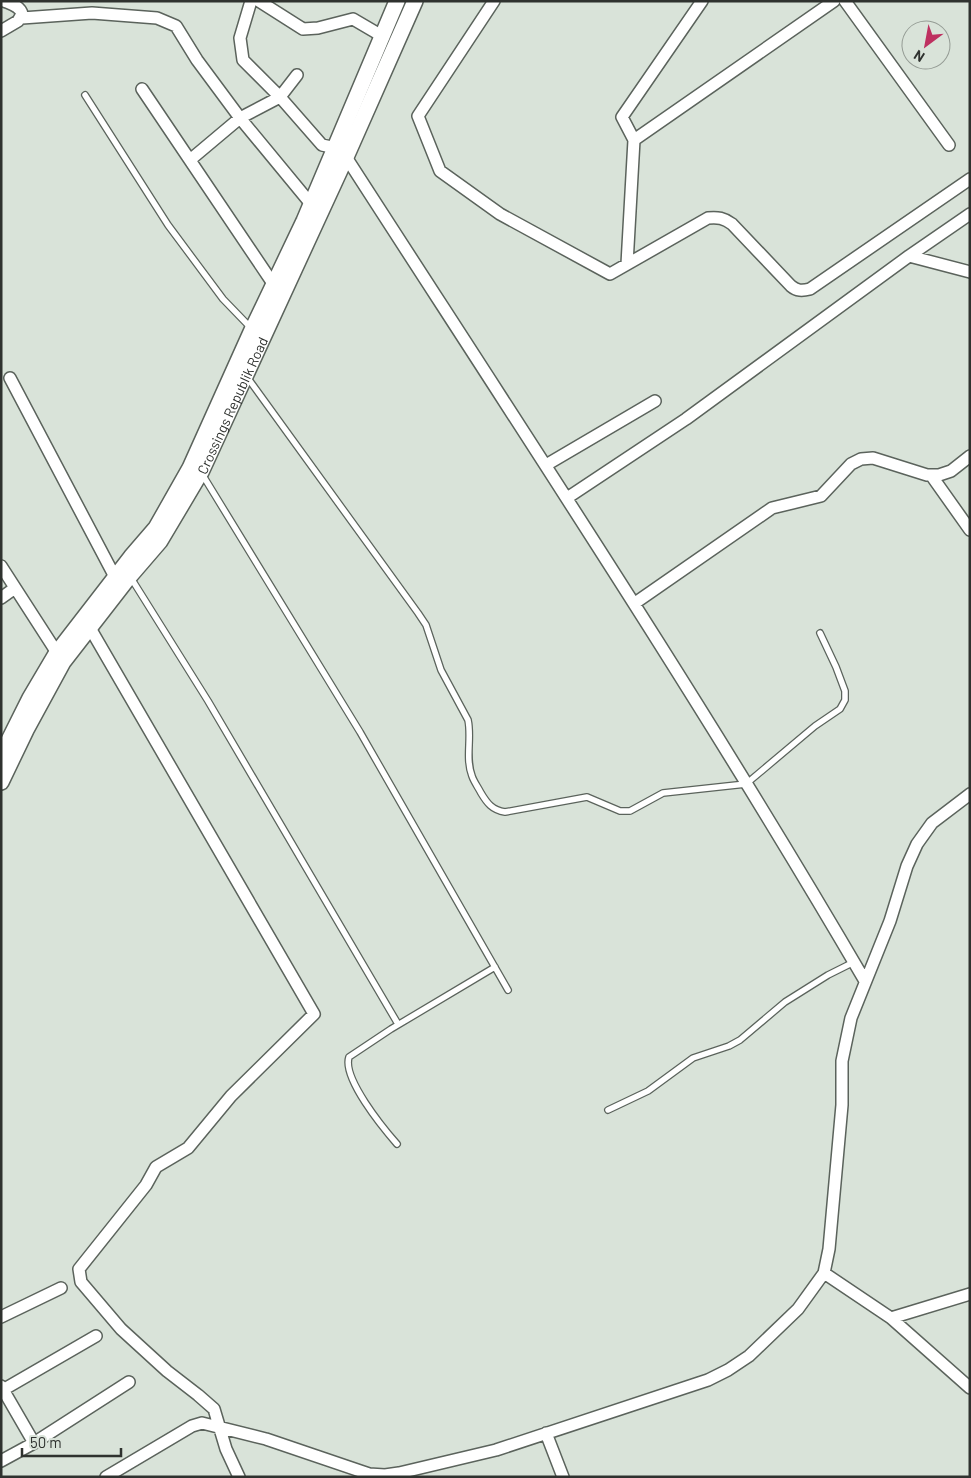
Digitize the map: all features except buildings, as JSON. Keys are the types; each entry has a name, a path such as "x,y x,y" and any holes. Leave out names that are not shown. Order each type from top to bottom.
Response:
{"street":[{"path":"4,1 21,10 22,18"},
{"path":"251,1 240,38 243,60 280,97 322,145 341,153 635,603 865,981"},
{"path":"259,1 304,29 318,28 353,19 382,36"},
{"path":"1,756 30,698 122,577 156,528 173,499 212,421 252,330 312,204 341,153 382,36 397,1"},
{"name":"Crossings Republik Road","path":"1,782 60,658 90,628 122,577 160,541 201,472 246,376 341,153 415,1"},
{"path":"494,1 418,116 440,171 500,214 610,274 708,218 716,217 725,218 732,224 791,286 797,290 810,290 970,179"},
{"path":"627,264 634,140 622,117 702,1"},
{"path":"634,140 834,1"},
{"path":"845,1 949,145"},
{"path":"1,31 22,18 92,13 157,18 176,26 197,60 240,118 312,204"},
{"path":"190,160 240,118 280,97 297,75"},
{"path":"142,89 274,285"},
{"path":"567,498 686,420 909,256 970,214"},
{"path":"909,256 970,272"},
{"path":"10,378 122,577"},
{"path":"546,465 655,401"},
{"path":"635,603 772,508 821,496 851,464 861,459 873,458 931,475 939,475 951,471 970,456"},
{"path":"931,475 970,530"},
{"path":"1,566 60,658"},
{"path":"1,598 15,588"},
{"path":"90,628 314,1014 231,1096 188,1148 156,1167 146,1185 79,1269 81,1282 121,1329 166,1372 214,1409 228,1457 238,1477"},
{"path":"106,1477 192,1426 202,1423 266,1439 369,1474 385,1475 471,1457 546,1433 708,1380 749,1356 798,1310 824,1273 829,1249 842,1105 842,1061 851,1018 890,921 907,866 917,844 932,823 970,794"},
{"path":"824,1273 891,1318 970,1388"},
{"path":"1,1317 61,1288"},
{"path":"891,1318 970,1294"},
{"path":"34,1443 2,1389 96,1336"},
{"path":"1,1462 129,1382"},
{"path":"546,1433 564,1477"}],"lane":[{"path":"85,95 168,226 218,292 252,330"},
{"path":"246,376 353,522 426,626 442,670 470,726 470,770 472,778 490,806 497,811 505,812 587,797 625,811 634,810 663,793 746,784 815,726 840,708 845,700 845,691 820,633"},
{"path":"201,472 360,732 508,990"},
{"path":"122,577 208,701 398,1024"},
{"path":"608,1110 648,1091 693,1058 729,1046 740,1040 785,1002 828,975 854,962"},
{"path":"397,1144 378,1121 359,1092 348,1067 352,1054 398,1024 495,967"}]}
